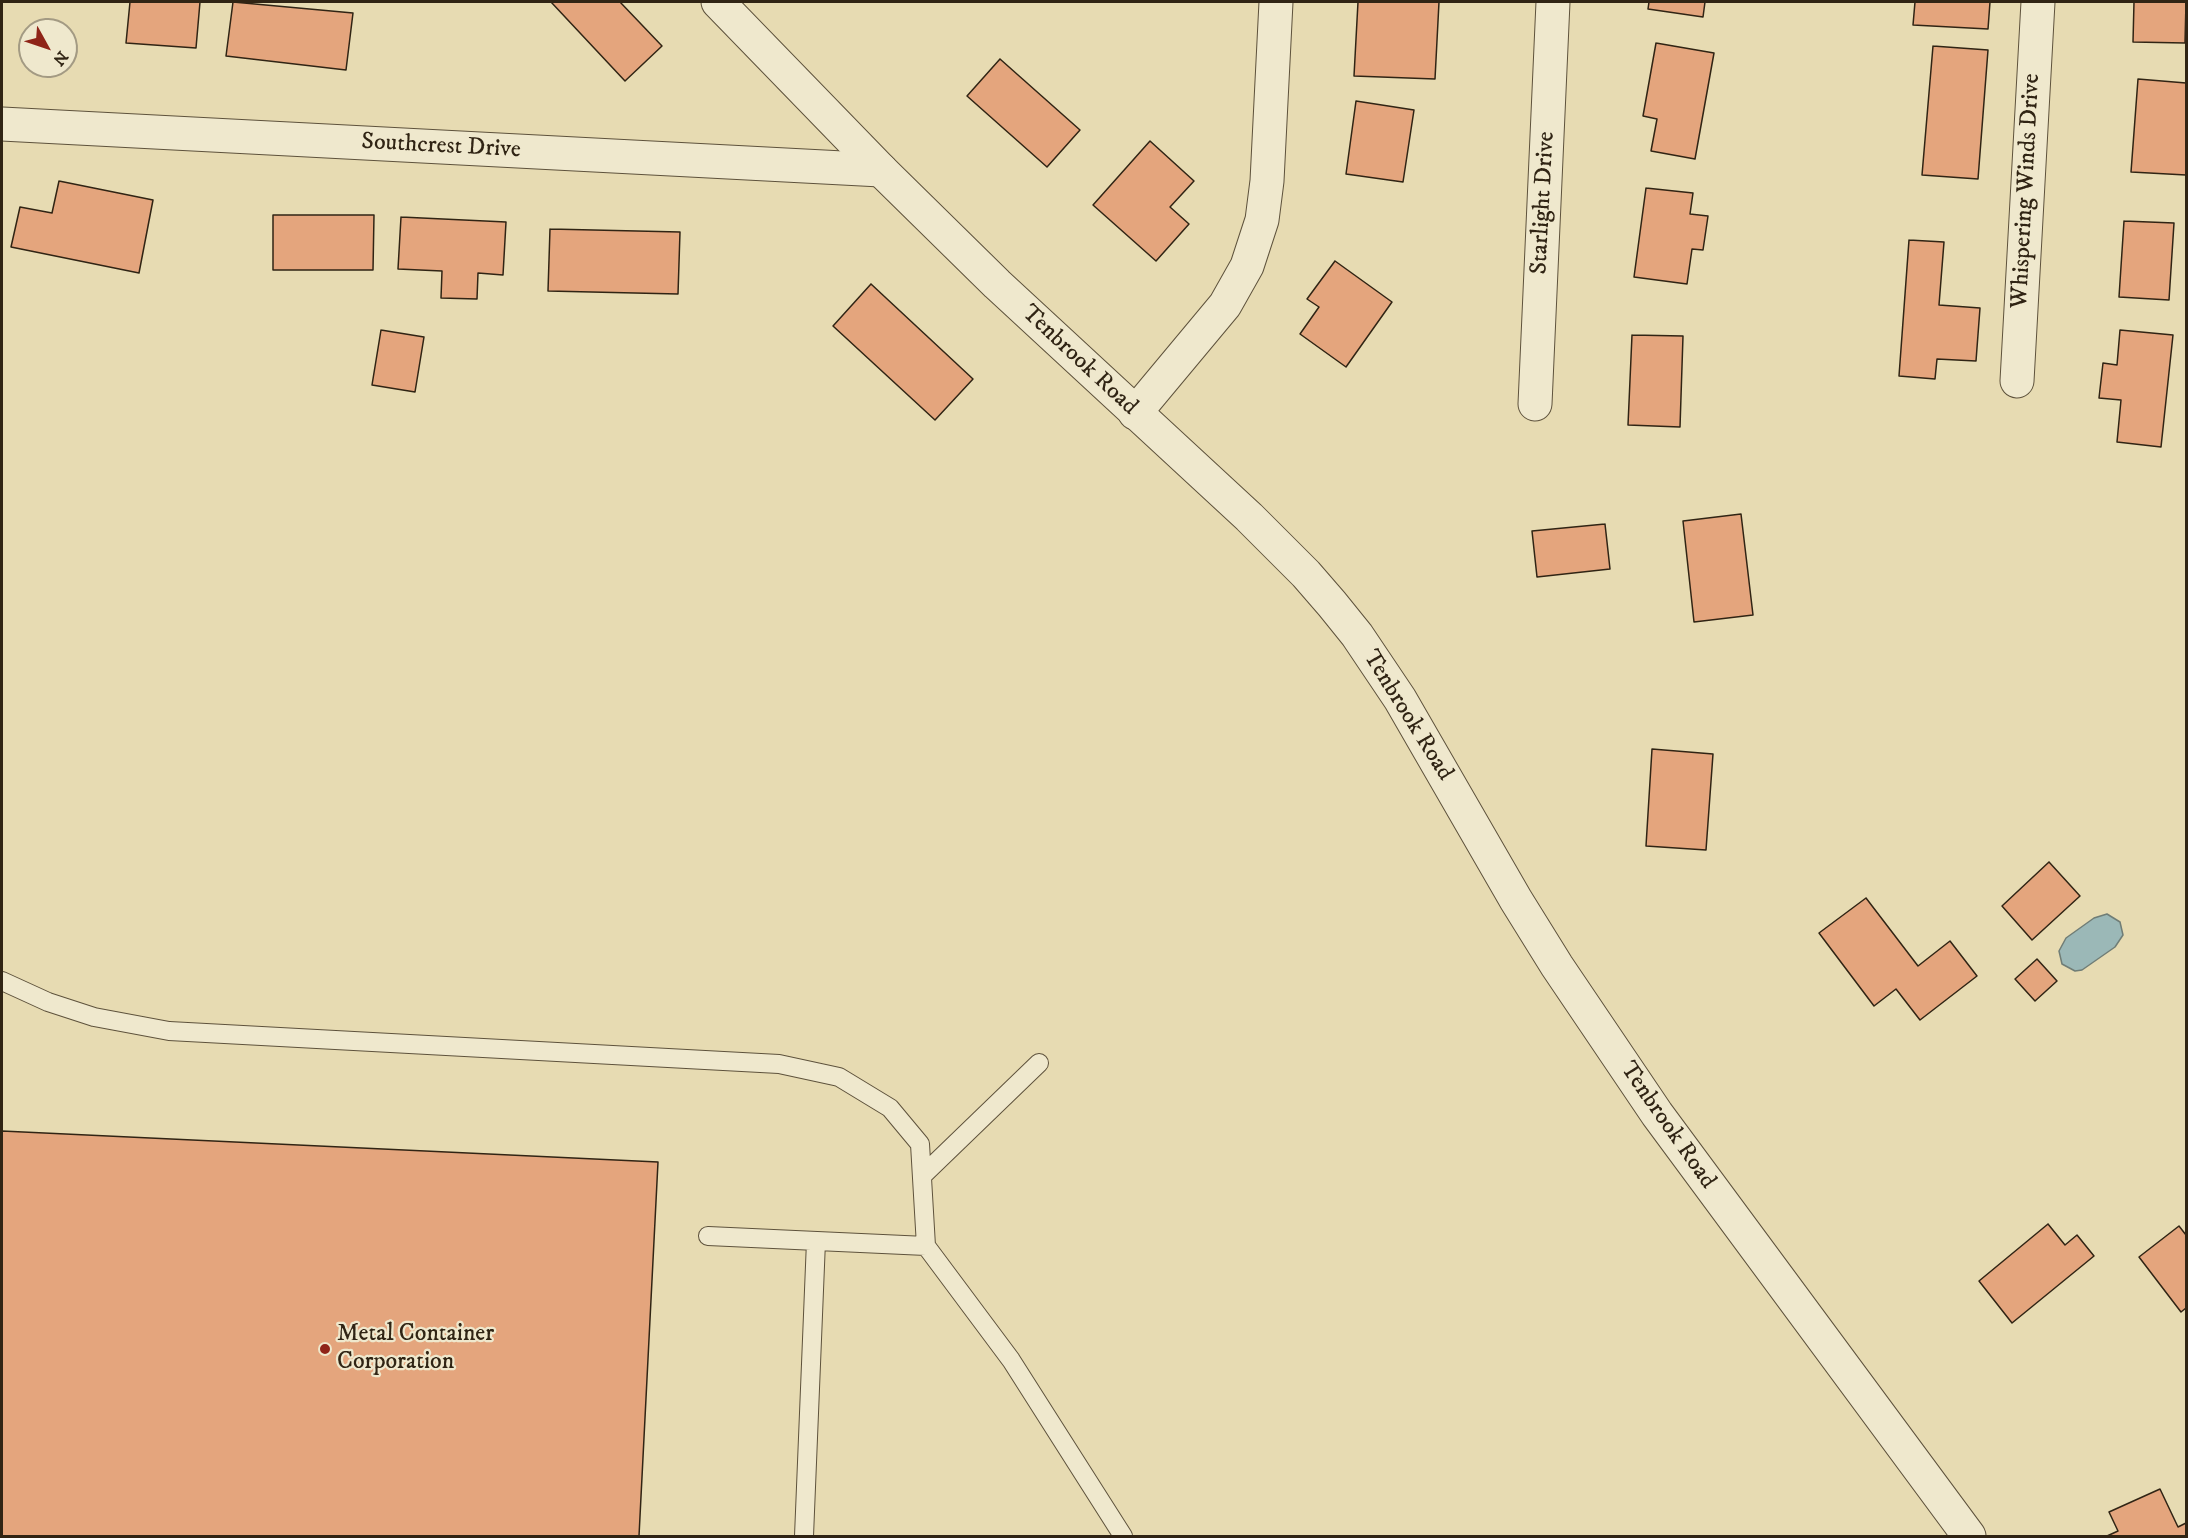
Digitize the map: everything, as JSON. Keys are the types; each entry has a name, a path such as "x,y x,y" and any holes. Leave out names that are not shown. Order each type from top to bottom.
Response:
{"street":[{"name":"Tenbrook Road","path":"718,2 881,170 997,284 1249,517 1319,589 1357,635 1400,699 1516,900 1605,1039 1715,1196 1969,1536"},
{"path":"1135,413 1225,305 1250,257 1262,220 1267,181 1276,2"},
{"name":"Starlight Drive","path":"1535,404 1553,2"},
{"name":"Whispering Winds Drive","path":"2017,381 2038,2"},
{"name":"Southcrest Drive","path":"2,124 881,170"}],"lane":[{"path":"2,981 48,1002 94,1017 169,1031 778,1064 839,1077 890,1108 920,1144 926,1246 1011,1360 1123,1536"},
{"path":"922,1176 1039,1063"},
{"path":"708,1236 926,1246"},
{"path":"804,1536 816,1241"}],"water":[{"path":"2107,914 2120,922 2123,935 2115,947 2082,970 2075,971 2062,964 2059,951 2066,938 2094,918"}],"building":[{"path":"130,2 200,2 196,48 126,43"},
{"path":"233,2 353,13 346,70 226,56"},
{"path":"551,2 620,2 662,46 625,81"},
{"path":"1358,2 1439,2 1435,79 1354,76"},
{"path":"1649,2 1705,2 1703,17 1648,9"},
{"path":"1915,2 1990,2 1988,29 1913,25"},
{"path":"2134,2 2186,2 2185,43 2133,42"},
{"path":"1656,43 1714,53 1695,159 1651,151 1657,119 1643,116"},
{"path":"1933,46 1988,50 1978,179 1922,175"},
{"path":"1000,59 1080,130 1047,167 967,96"},
{"path":"2138,79 2186,83 2186,175 2131,172"},
{"path":"1356,101 1414,110 1403,182 1346,174"},
{"path":"1150,141 1194,181 1170,207 1189,224 1156,261 1093,205"},
{"path":"59,181 153,200 139,273 11,247 20,207 52,213"},
{"path":"1646,188 1693,193 1690,214 1708,216 1703,250 1692,249 1687,284 1634,277"},
{"path":"273,215 374,215 373,270 273,270"},
{"path":"401,217 506,222 503,275 478,273 477,299 441,298 442,271 398,269"},
{"path":"2124,221 2174,223 2169,300 2119,297"},
{"path":"550,229 680,232 678,294 548,291"},
{"path":"1909,240 1944,242 1939,305 1980,308 1976,361 1937,359 1935,379 1899,376"},
{"path":"1335,261 1392,302 1346,367 1300,334 1319,307 1307,299"},
{"path":"871,284 973,379 935,420 833,326"},
{"path":"381,330 424,337 415,392 372,385"},
{"path":"2120,330 2173,335 2161,447 2117,442 2121,400 2099,398 2103,363 2117,365"},
{"path":"1632,335 1683,336 1680,427 1628,425"},
{"path":"1741,514 1753,615 1694,622 1683,521"},
{"path":"1605,524 1610,569 1537,577 1532,531"},
{"path":"1652,749 1713,754 1706,850 1646,846"},
{"path":"2049,862 2080,896 2032,940 2002,906"},
{"path":"1866,898 1918,966 1950,941 1977,976 1920,1020 1896,989 1874,1006 1819,933"},
{"path":"2037,959 2057,981 2035,1001 2015,979"},
{"name":"Metal Container Corporation","path":"2,1131 658,1162 639,1536 2,1536"},
{"path":"2048,1224 2065,1245 2077,1235 2094,1256 2012,1323 1979,1281"},
{"path":"2179,1226 2186,1235 2186,1308 2181,1312 2139,1257"},
{"path":"2160,1489 2178,1527 2186,1523 2186,1536 2107,1536 2118,1531 2109,1512"}],"place":[{"name":"Metal Container Corporation","path":"325,1349"}]}
